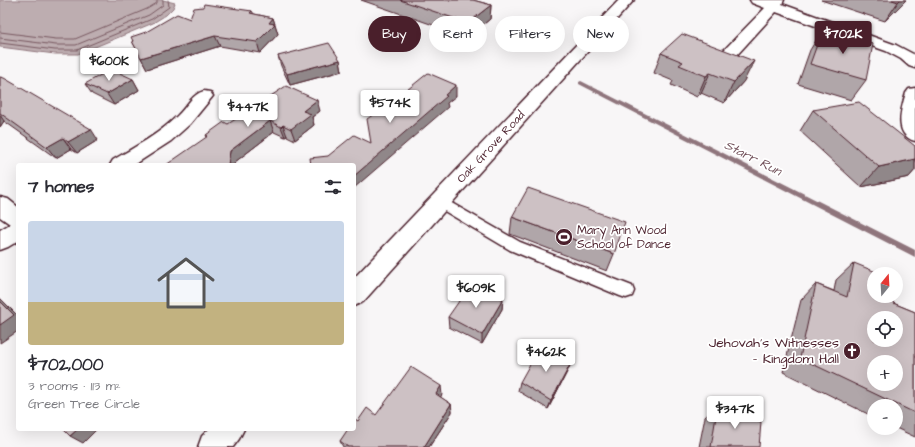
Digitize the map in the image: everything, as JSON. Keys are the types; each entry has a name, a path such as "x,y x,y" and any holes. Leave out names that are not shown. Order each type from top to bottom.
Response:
{"street":[{"name":"Oak Grove Road","path":"356,293 627,0"},
{"path":"757,0 776,3 891,48 907,56 915,63"},
{"path":"730,53 776,3"},
{"path":"915,92 909,112 910,123 915,135"},
{"path":"123,163 164,137 184,120 204,96"},
{"path":"0,204 16,217"},
{"path":"0,241 16,231"},
{"path":"213,447 227,431"}],"lane":[{"path":"441,202 515,246 626,291"}],"water":[{"path":"0,0 163,0 175,3 173,8 166,15 153,23 78,54 55,54 0,47"}],"building":[{"path":"400,0 473,0 491,5 477,16 447,16"},
{"path":"204,4 252,11 250,13 273,18 269,23 275,24 257,42 215,36 141,58 131,37 146,32 177,14 190,19 194,8 203,7"},
{"path":"822,31 873,44 866,80 810,64"},
{"path":"682,34 754,61 734,82 710,73 706,76 679,65 683,62 661,53"},
{"path":"329,43 340,60 287,74 278,56"},
{"path":"111,69 133,79 107,94 85,84"},
{"path":"428,73 456,85 445,95 447,96 356,174 356,163 311,163 310,158 328,156 354,135 371,143 367,119 381,111"},
{"path":"0,77 91,129 68,142 63,138 47,147 0,113"},
{"path":"286,86 317,100 303,111 311,114 291,129 283,125 281,127 270,121 230,151 228,163 169,163 208,136 206,135 224,122 228,124"},
{"path":"859,102 915,146 915,159 879,167 813,110"},
{"path":"528,188 625,222 614,254 512,217"},
{"path":"854,263 867,268 867,303 893,303 915,312 915,413 903,407 903,399 886,399 869,391 903,391 903,355 867,355 867,390 800,358 816,284 847,297"},
{"path":"471,284 503,299 482,335 448,317"},
{"path":"0,301 14,315 0,325"},
{"path":"540,346 571,363 551,401 520,382"},
{"path":"411,367 441,386 436,394 451,404 424,447 348,447 340,441 347,431 356,431 356,420 358,421 367,408 376,415"},
{"path":"718,404 761,422 759,447 711,447"},
{"path":"65,431 76,431 70,436"}],"waterway":[{"name":"Starr Run","path":"581,83 915,254"}],"place":[{"name":"Mary Ann Wood School of Dance","path":"564,237"},
{"name":"Jehovah's Witnesses - Kingdom Hall","path":"852,351"}]}
